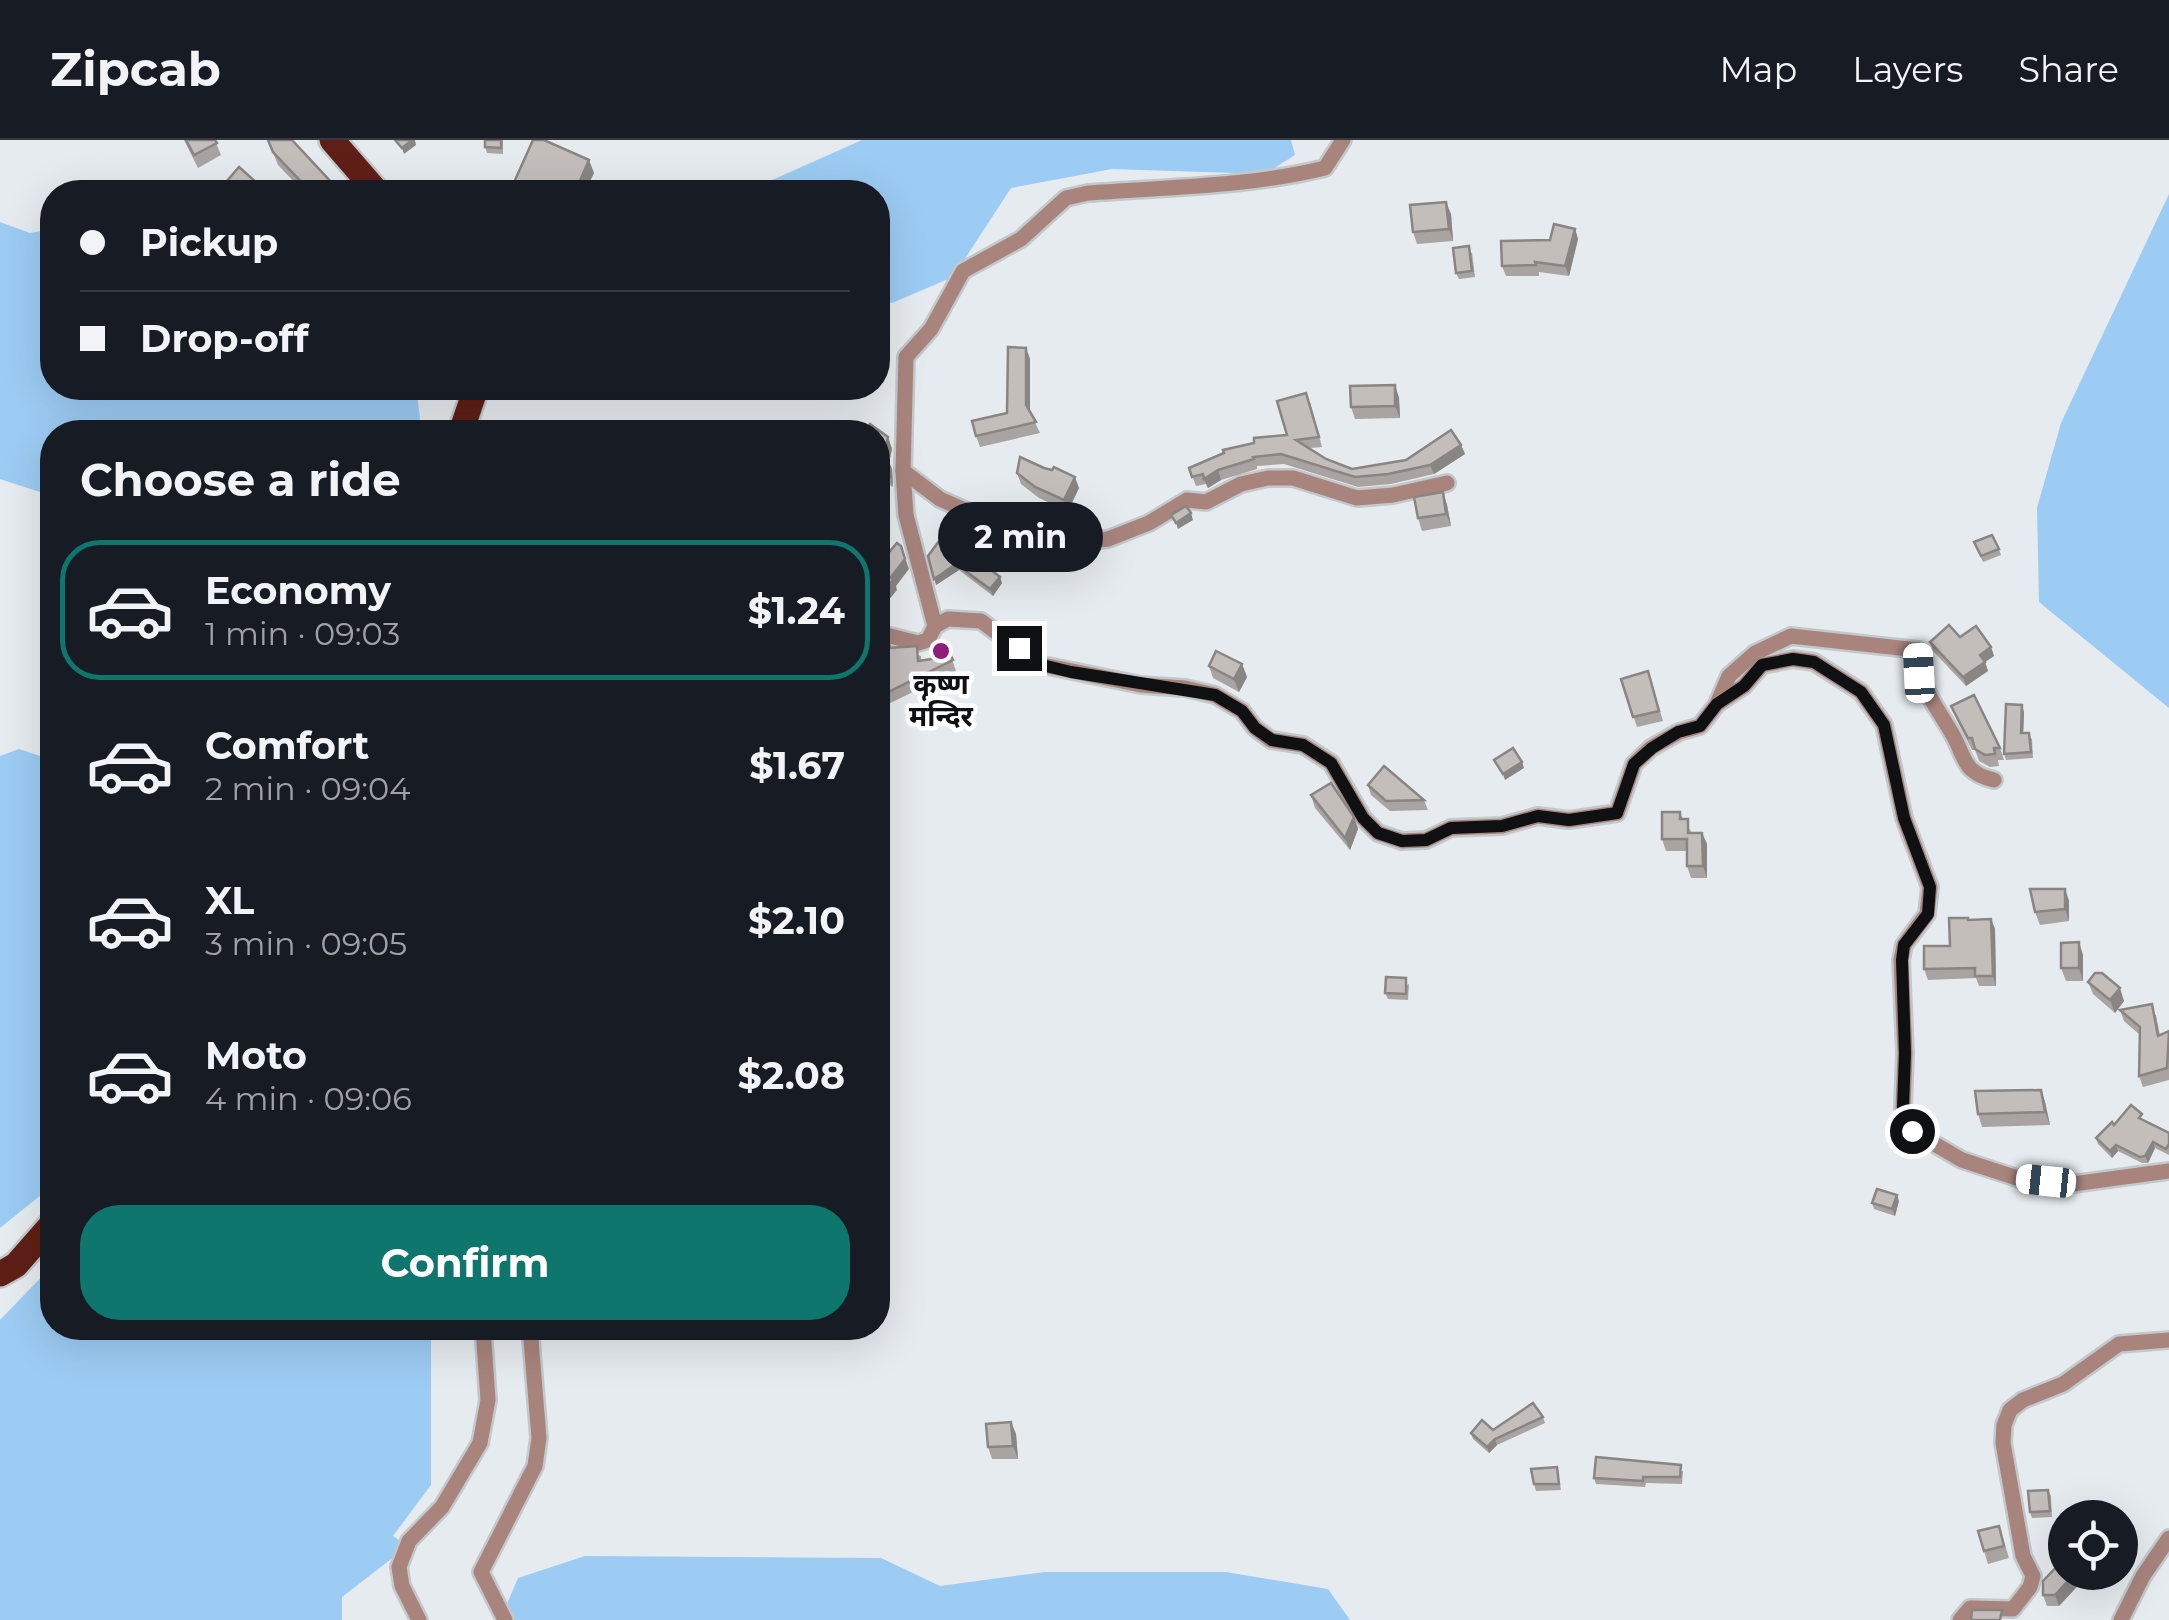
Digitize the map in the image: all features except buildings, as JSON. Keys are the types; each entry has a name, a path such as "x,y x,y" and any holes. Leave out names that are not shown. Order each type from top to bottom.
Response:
{"highway":[{"path":"332,140 367,180"},
{"path":"0,1274 16,1265 40,1238"}],"street":[{"path":"935,626 906,515 906,357 931,329 962,271 1021,239 1066,198 1088,193 1228,186 1297,175 1325,168 1344,140"},
{"path":"903,470 940,499 994,523 1013,538 1069,544 1108,539 1149,523 1187,500 1206,502 1241,484 1268,478 1293,478 1356,498 1393,495 1447,483"},
{"path":"890,635 918,642 928,640 935,626 948,619 981,621 1038,664 1141,686 1184,688 1215,695 1242,711 1255,728 1272,740 1303,745 1331,763 1363,818 1378,833 1402,841 1426,840 1451,828 1502,826 1538,816 1569,820 1617,813 1634,764 1678,732 1700,726 1717,704 1729,676 1756,653 1791,636 1918,650 1924,689 1954,737 1962,760 1977,776 1994,780"},
{"path":"1717,704 1744,686 1762,665 1793,659 1814,662 1861,692 1884,725 1904,818 1930,887 1928,914 1904,945 1902,960 1903,1108 1912,1131 1962,1160 2020,1178 2072,1184 2169,1171"},
{"path":"419,1620 402,1586 399,1566 409,1542 442,1507 480,1443 488,1400 484,1340"},
{"path":"505,1620 481,1572 535,1466 540,1438 531,1340"},
{"path":"1960,1620 1970,1608 2013,1609 2030,1586 2032,1576 2023,1556 2003,1443 2010,1410 2063,1384 2119,1344 2169,1340"},
{"path":"2121,1620 2143,1576 2169,1538"}],"shaded area":[{"path":"862,140 1291,140 1295,155 1265,174 1112,169 1011,188 953,277 892,303 890,180 772,180"},
{"path":"2169,194 2169,708 2039,602 2037,508 2061,423"},
{"path":"0,222 30,233 40,231 40,400 418,400 419,420 40,420 40,492 0,479"},
{"path":"19,749 40,756 40,1196 0,1228 0,756"},
{"path":"40,1278 40,1340 431,1340 431,1485 393,1536 408,1546 342,1597 342,1620 0,1620 0,1320"},
{"path":"585,1556 881,1558 940,1586 1045,1572 1226,1572 1328,1589 1350,1620 508,1620 504,1611 518,1578"}],"place":[{"name":"कृष्ण मन्दिर","path":"941,651"}],"route":[{"path":"1019,648 1038,664 1071,672 1215,695 1242,711 1255,728 1272,740 1303,745 1331,763 1363,818 1378,833 1402,841 1426,840 1451,828 1502,826 1538,816 1569,820 1617,813 1634,764 1652,748 1678,732 1700,726 1717,704 1744,686 1762,665 1793,659 1814,662 1861,692 1884,725 1904,818 1930,887 1928,914 1904,945 1902,960 1903,1108 1912,1131"}]}
